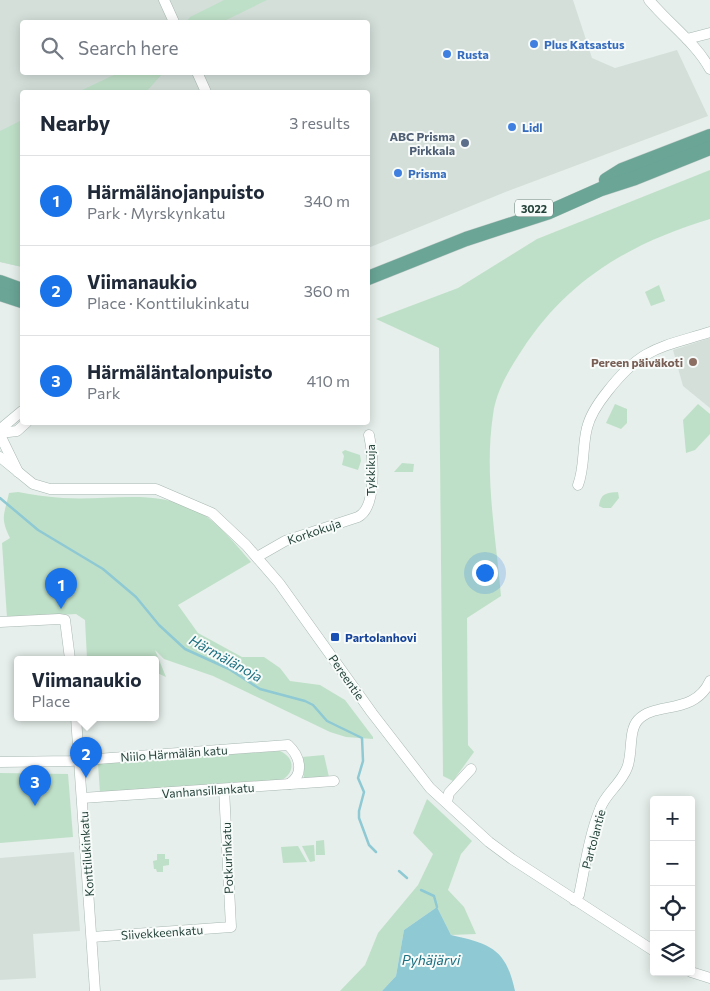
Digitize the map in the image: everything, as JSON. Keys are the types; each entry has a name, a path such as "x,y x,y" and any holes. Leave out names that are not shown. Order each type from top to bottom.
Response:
{"main road":[{"path":"603,184 622,170 710,136"},
{"path":"370,277 469,238 549,212 603,184 710,148"},
{"path":"0,282 20,297"},
{"path":"0,294 20,298"}],"street":[{"path":"164,0 173,20"},
{"path":"649,0 667,22 687,40 710,68"},
{"path":"687,40 710,33"},
{"path":"198,75 205,90"},
{"path":"578,485 589,421 600,401 622,374 637,359 647,353 710,332"},
{"path":"18,473 1,433 4,426 20,413"},
{"path":"1,433 17,431 23,425"},
{"name":"Tykkikuja","path":"369,504 372,463 370,435"},
{"name":"Pereentie","path":"0,457 33,484 50,489 156,489 172,494 212,513 257,557 304,616 420,777 489,842 574,900 650,948"},
{"name":"Korkokuja","path":"257,557 285,541 358,517 365,512 369,504"},
{"path":"0,622 59,618 65,620 70,656"},
{"name":"Partolantie","path":"574,900 579,895 600,807 622,780 628,767 635,724 642,716 690,702 699,697 710,681"},
{"name":"Konttilukinkatu","path":"76,721 96,991"},
{"name":"Niilo Härmälän katu","path":"0,762 79,760 288,745 297,755 299,770 295,780 289,784"},
{"path":"447,802 449,793 471,769"},
{"name":"Vanhansillankatu","path":"82,798 334,781"},
{"name":"Potkurinkatu","path":"224,789 231,927"},
{"name":"Siivekkeenkatu","path":"92,938 231,927"},
{"path":"695,973 710,978"}],"shaded area":[{"path":"0,0 573,0 592,58 615,68 677,50 708,116 503,193 370,247 370,90 20,90 20,267 0,262"},
{"name":"Pereen päiväkoti","path":"710,338 710,408 683,386 673,350"},
{"path":"74,852 80,931 33,934 36,978 0,980 0,858"}],"green space":[{"path":"224,0 267,0 226,20 188,20"},
{"path":"114,75 161,75 148,90 82,90"},
{"path":"20,121 20,267 0,262 0,131"},
{"path":"710,170 710,219 681,229 628,252 581,284 540,325 517,358 500,389 493,415 490,483 501,596 467,618 468,745 474,752 453,781 443,776 439,348 376,319 458,288 537,239"},
{"path":"659,285 665,301 651,306 645,292"},
{"path":"615,404 627,409 627,423 621,429 606,423"},
{"path":"698,404 710,414 710,434 695,450 686,453 683,420"},
{"path":"345,450 360,455 361,461 358,470 342,465 344,456 342,452"},
{"path":"402,463 414,464 413,472 394,472"},
{"path":"18,492 63,498 150,498 166,500 199,512 227,535 251,562 178,605 198,633 242,657 264,657 280,668 290,681 320,685 345,700 373,739 346,737 330,732 213,676 164,659 155,650 157,656 87,656 85,620 76,614 7,618 2,543 10,538 4,521 9,493"},
{"path":"618,492 619,498 611,508 599,506 601,498 605,494"},
{"path":"159,660 166,677 159,674"},
{"path":"280,751 288,757 292,765 289,773 282,780 100,793 98,763"},
{"path":"324,755 329,777 304,779 302,757"},
{"path":"0,773 68,774 73,837 0,843"},
{"path":"427,799 472,841 461,854 448,890 464,907 476,934 451,935 437,907 404,930 396,976 382,991 340,991 365,965 378,933 418,885 433,854 413,833"},
{"path":"324,840 325,855 316,855 316,841"},
{"path":"314,845 315,861 310,862 302,846"},
{"path":"298,846 307,862 283,863 281,847"},
{"path":"157,854 165,854 165,859 169,859 169,865 163,866 163,872 157,872 154,869 153,861 157,860"}],"water":[{"name":"Pyhäjärvi","path":"437,907 451,935 477,942 495,951 501,957 507,966 515,991 382,991 396,976 404,930"}],"waterway":[{"name":"Härmälänoja","path":"0,498 38,530 103,569 136,597 159,625 185,649 229,669 260,689 305,701 313,705 327,721 362,738 363,761 358,778 364,792 359,818 369,845 376,852"},
{"name":"Härmälänoja","path":"399,871 407,878"},
{"name":"Härmälänoja","path":"421,890 434,896 437,907"}],"place":[{"name":"Plus Katsastus","path":"534,44"},
{"name":"Rusta","path":"447,54"},
{"name":"Lidl","path":"512,127"},
{"name":"ABC Prisma Pirkkala","path":"465,143"},
{"name":"Prisma","path":"398,173"},
{"name":"Pereen päiväkoti","path":"693,362"},
{"name":"Härmälänojanpuisto","path":"61,609"},
{"name":"Partolanhovi","path":"335,637"},
{"name":"Viimanaukio","path":"86,778"},
{"name":"Härmäläntalonpuisto","path":"35,806"}]}
